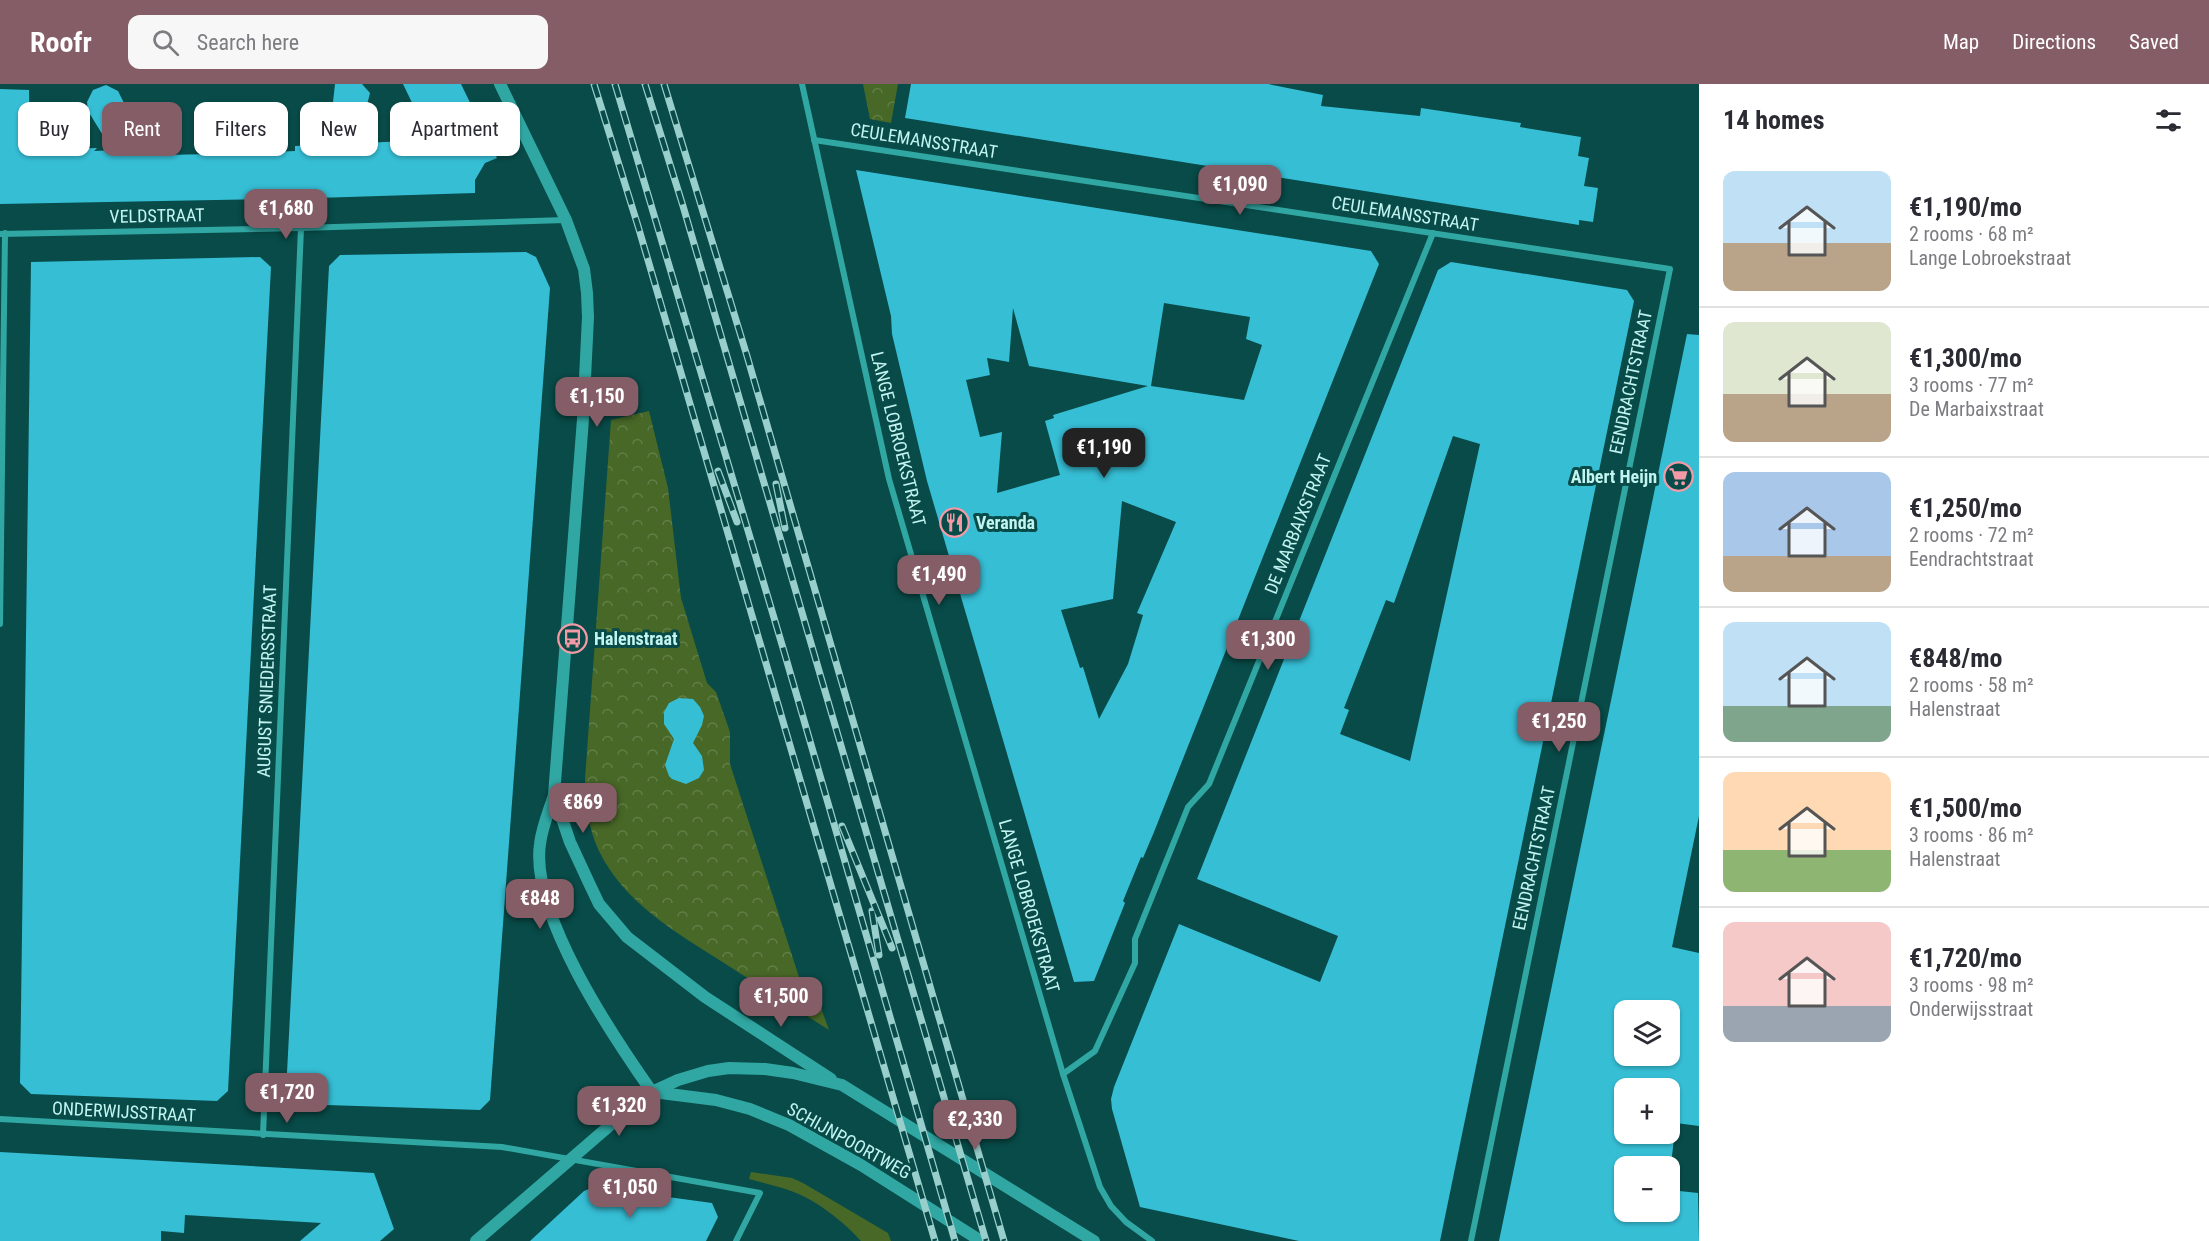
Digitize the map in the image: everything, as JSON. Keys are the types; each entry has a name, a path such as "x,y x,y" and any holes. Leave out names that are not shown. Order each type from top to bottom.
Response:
{"street":[{"path":"500,84 566,220 584,269 588,317 583,419 554,795 540,845 542,886 559,937 600,1012 652,1092"},
{"name":"LANGE LOBROEKSTRAAT","path":"802,84 889,479 1063,1074"},
{"name":"CEULEMANSSTRAAT","path":"814,140 1670,269"},
{"name":"VELDSTRAAT","path":"2,234 566,220"},
{"name":"AUGUST SNIEDERSSTRAAT","path":"264,1135 301,228"},
{"name":"DE MARBAIXSTRAAT","path":"1063,1074 1095,1051 1135,963 1135,939 1188,807 1209,784 1433,233"},
{"path":"0,624 2,234"},
{"name":"EENDRACHTSTRAAT","path":"1471,1241 1670,269"},
{"path":"554,795 570,842 588,883 599,904 627,937 705,997 842,1085"},
{"name":"SCHIJNPOORTWEG","path":"476,1241 630,1108 652,1092 688,1077 729,1068 793,1073 842,1085 1094,1241"},
{"path":"1063,1074 1100,1187 1111,1206 1126,1222 1152,1241"},
{"name":"SCHIJNPOORTWEG","path":"652,1092 716,1100 750,1109 789,1125 861,1165 981,1241"},
{"name":"ONDERWIJSSTRAAT","path":"0,1119 502,1147 570,1160"},
{"path":"570,1160 760,1193 736,1241"}],"green space":[{"path":"863,84 898,84 891,123 870,119"},
{"path":"649,411 668,488 681,598 707,683 716,692 730,732 730,764 799,977 813,986 829,1030 670,928 637,902 610,870 592,834 585,779 611,420"},
{"path":"751,1172 792,1178 803,1183 888,1233 891,1241 861,1241 819,1205 791,1191 749,1179"}],"building":[{"path":"335,84 362,84 370,93 368,102 333,102"},
{"path":"403,84 461,84 470,102 412,102"},
{"path":"911,84 1268,84 1323,95 1321,106 1420,116 1421,108 1521,123 1520,127 1581,137 1578,156 1589,158 1584,186 1598,188 1593,222 1579,220 1579,225 905,118"},
{"path":"106,85 118,91 124,102 102,102 102,134 90,114 90,102 87,102 93,90"},
{"path":"0,89 29,90 29,102 18,102 18,156 90,156 90,148 97,148 94,151 102,151 102,156 288,156 288,151 295,151 295,146 300,146 300,156 378,156 378,142 390,142 390,156 496,156 497,158 485,163 475,180 475,193 0,204"},
{"path":"856,170 1371,251 1379,264 1154,832 1123,901 1125,903 1094,981 1074,982 927,481 892,334 891,316","holes":["1164,303 1250,317 1246,339 1262,345 1244,400 1151,386","1013,308 1029,366 1148,386 1053,415 1054,418 1045,421 1060,475 997,493 1002,432 980,437 966,380 990,375 987,358 1009,362","1122,501 1176,522 1137,613 1143,615 1128,664 1099,719 1083,667 1080,668 1061,610 1113,599"]},
{"path":"526,252 536,257 550,288 490,1100 480,1110 296,1104 286,1092 329,266 340,255"},
{"path":"260,257 271,267 228,1091 217,1101 31,1094 20,1083 31,262"},
{"path":"1451,262 1627,290 1634,301 1440,1241 1299,1241 1140,1207 1111,1099 1179,924 1320,982 1338,936 1197,879 1438,270","holes":["1453,436 1480,444 1410,761 1340,734 1349,710 1344,708 1386,600 1394,603"]},
{"path":"1687,334 1699,335 1699,816 1672,947 1699,953 1699,1126 1680,1124 1680,1078 1614,1078 1614,1144 1673,1144 1672,1156 1614,1156 1614,1222 1680,1222 1680,1191 1698,1193 1699,1241 1499,1241"},
{"path":"679,698 693,699 704,716 693,743 702,756 704,770 699,778 686,784 672,779 665,765 674,739 664,724 664,712 669,703"},
{"path":"0,1152 374,1173 394,1229 380,1241 300,1241 321,1223 185,1215 184,1233 161,1231 161,1241 0,1241"},
{"path":"594,1187 712,1203 718,1217 706,1241 530,1241 584,1191"}],"railway":[{"path":"594,84 638,226 935,1241"},
{"path":"615,84 783,648 955,1241"},
{"path":"645,84 683,206 986,1241"},
{"path":"664,84 747,356 1004,1241"},
{"path":"718,471 737,522"},
{"path":"776,484 785,528"},
{"path":"842,826 892,948"},
{"path":"872,911 879,955"}],"place":[{"name":"Albert Heijn","path":"1678,477"},
{"name":"Veranda","path":"955,523"},
{"name":"Halenstraat","path":"573,639"}]}
